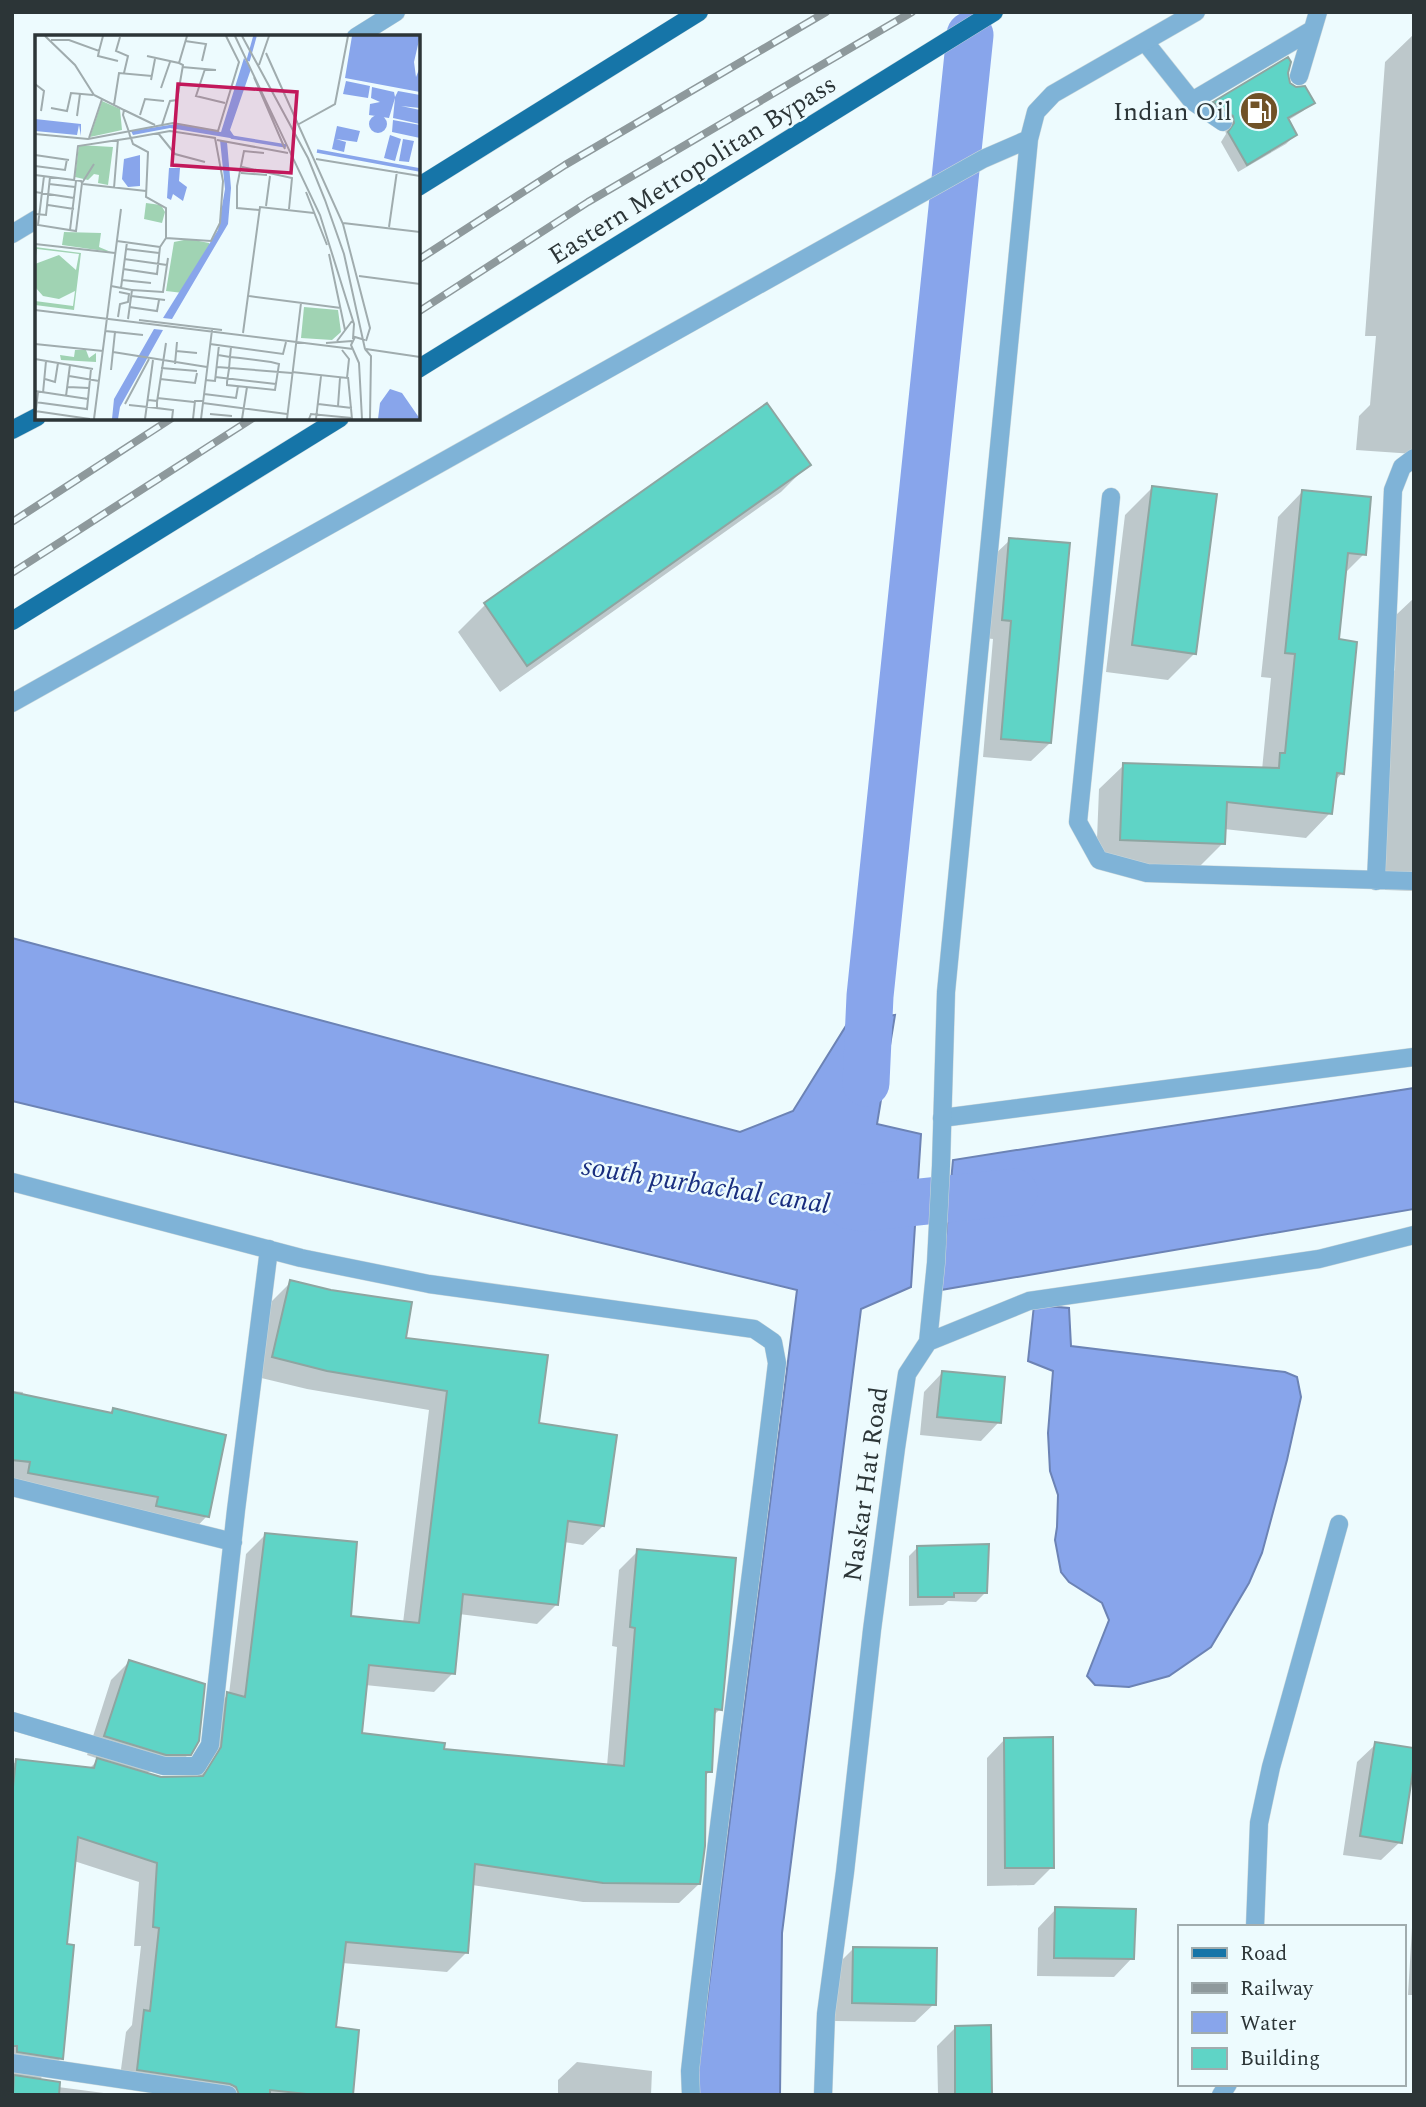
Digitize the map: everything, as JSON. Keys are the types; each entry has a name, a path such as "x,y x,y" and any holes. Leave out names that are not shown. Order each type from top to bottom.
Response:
{"main road":[{"path":"420,186 699,12"},
{"name":"Eastern Metropolitan Bypass","path":"420,368 994,12"},
{"path":"12,430 35,418"},
{"path":"12,621 337,420"}],"street":[{"path":"359,35 396,12"},
{"path":"1196,12 1054,94 1036,112 1029,139 946,992 941,1166 936,1263 928,1342 1030,1301 1319,1259 1414,1235"},
{"path":"1299,76 1318,12"},
{"path":"1192,101 1312,30"},
{"path":"1145,42 1192,101 1223,122"},
{"path":"12,703 984,159 1029,139"},
{"path":"12,233 35,220"},
{"path":"1376,881 1393,490 1402,467 1414,458"},
{"path":"1111,497 1078,822 1100,860 1147,873 1414,881"},
{"path":"942,1118 1414,1057"},
{"path":"12,1182 301,1258 429,1284 754,1329 774,1342 777,1363 753,1566 724,1772 690,2071 691,2095"},
{"path":"12,1721 164,1766 197,1766 210,1745 269,1249"},
{"name":"Naskar Hat Road","path":"822,2095 827,2014 896,1448 907,1374 928,1342"},
{"path":"12,1487 233,1542"},
{"path":"1255,1925 1259,1823 1270,1766 1339,1524"},
{"path":"12,2063 228,2095"}],"water":[{"path":"12,938 740,1132 793,1111 849,1021 895,1015 877,1124 921,1134 911,1287 861,1309 782,1933 780,2095 698,2095 697,2080 797,1290 12,1101"},
{"path":"1414,1088 1414,1209 941,1290 953,1160"},
{"path":"1034,1305 1069,1308 1071,1346 1285,1372 1297,1377 1301,1397 1262,1553 1249,1583 1211,1647 1169,1676 1129,1687 1095,1685 1087,1676 1109,1620 1102,1603 1069,1582 1061,1572 1055,1540 1058,1495 1050,1471 1048,1433 1053,1371 1028,1361"}],"building":[{"name":"Indian Oil","path":"1288,57 1291,62 1288,73 1290,83 1296,87 1305,86 1315,103 1288,118 1297,135 1247,165 1228,132 1234,123 1233,116 1213,102"},
{"path":"767,403 811,465 527,666 484,603"},
{"path":"1152,486 1217,494 1196,654 1132,645"},
{"path":"1302,490 1371,497 1366,555 1348,553 1339,639 1357,642 1344,774 1337,773 1332,814 1227,802 1225,844 1120,840 1123,763 1279,768 1280,753 1285,753 1295,654 1285,653"},
{"path":"1009,538 1070,543 1051,743 1001,739 1011,621 1002,620"},
{"path":"290,1280 331,1290 412,1302 406,1338 548,1355 539,1423 617,1435 604,1526 568,1521 558,1605 463,1594 455,1674 369,1665 362,1733 445,1743 444,1749 624,1766 635,1628 630,1627 637,1549 736,1558 722,1710 715,1709 712,1772 706,1772 705,1846 700,1884 603,1883 475,1864 468,1953 346,1942 336,2027 359,2030 353,2095 316,2095 270,2090 270,2095 239,2095 236,2087 230,2084 137,2070 144,2010 150,2011 159,1928 153,1927 157,1863 78,1837 67,1944 74,1945 63,2059 17,2052 17,2046 12,2046 12,1796 16,1759 94,1768 97,1758 161,1777 203,1776 221,1747 227,1692 245,1697 265,1533 357,1542 351,1616 419,1623 447,1391 327,1371 272,1357"},
{"path":"942,1371 1005,1377 1001,1423 937,1417"},
{"path":"12,1392 112,1413 113,1408 226,1435 209,1517 156,1506 158,1497 28,1473 30,1462 12,1460"},
{"path":"989,1544 987,1593 918,1597 917,1546"},
{"path":"129,1660 205,1684 199,1741 191,1755 166,1755 104,1736"},
{"path":"1053,1737 1054,1868 1005,1868 1004,1738"},
{"path":"1375,1742 1414,1748 1402,1843 1360,1836"},
{"path":"1055,1907 1136,1909 1134,1959 1054,1958"},
{"path":"853,1947 937,1948 936,2005 852,2003"},
{"path":"991,2025 992,2095 955,2095 955,2026"},
{"path":"14,2075 60,2082 59,2095 13,2095"}],"waterway":[{"path":"866,1083 870,996 970,35"},
{"name":"south purbachal canal","path":"851,1206 862,1208 1014,1192"}],"railway":[{"path":"420,259 565,165 826,12"},
{"path":"420,311 588,202 912,12"},
{"path":"12,522 169,420"},
{"path":"12,573 250,420"}],"place":[{"name":"Indian Oil","path":"1259,111"}]}
